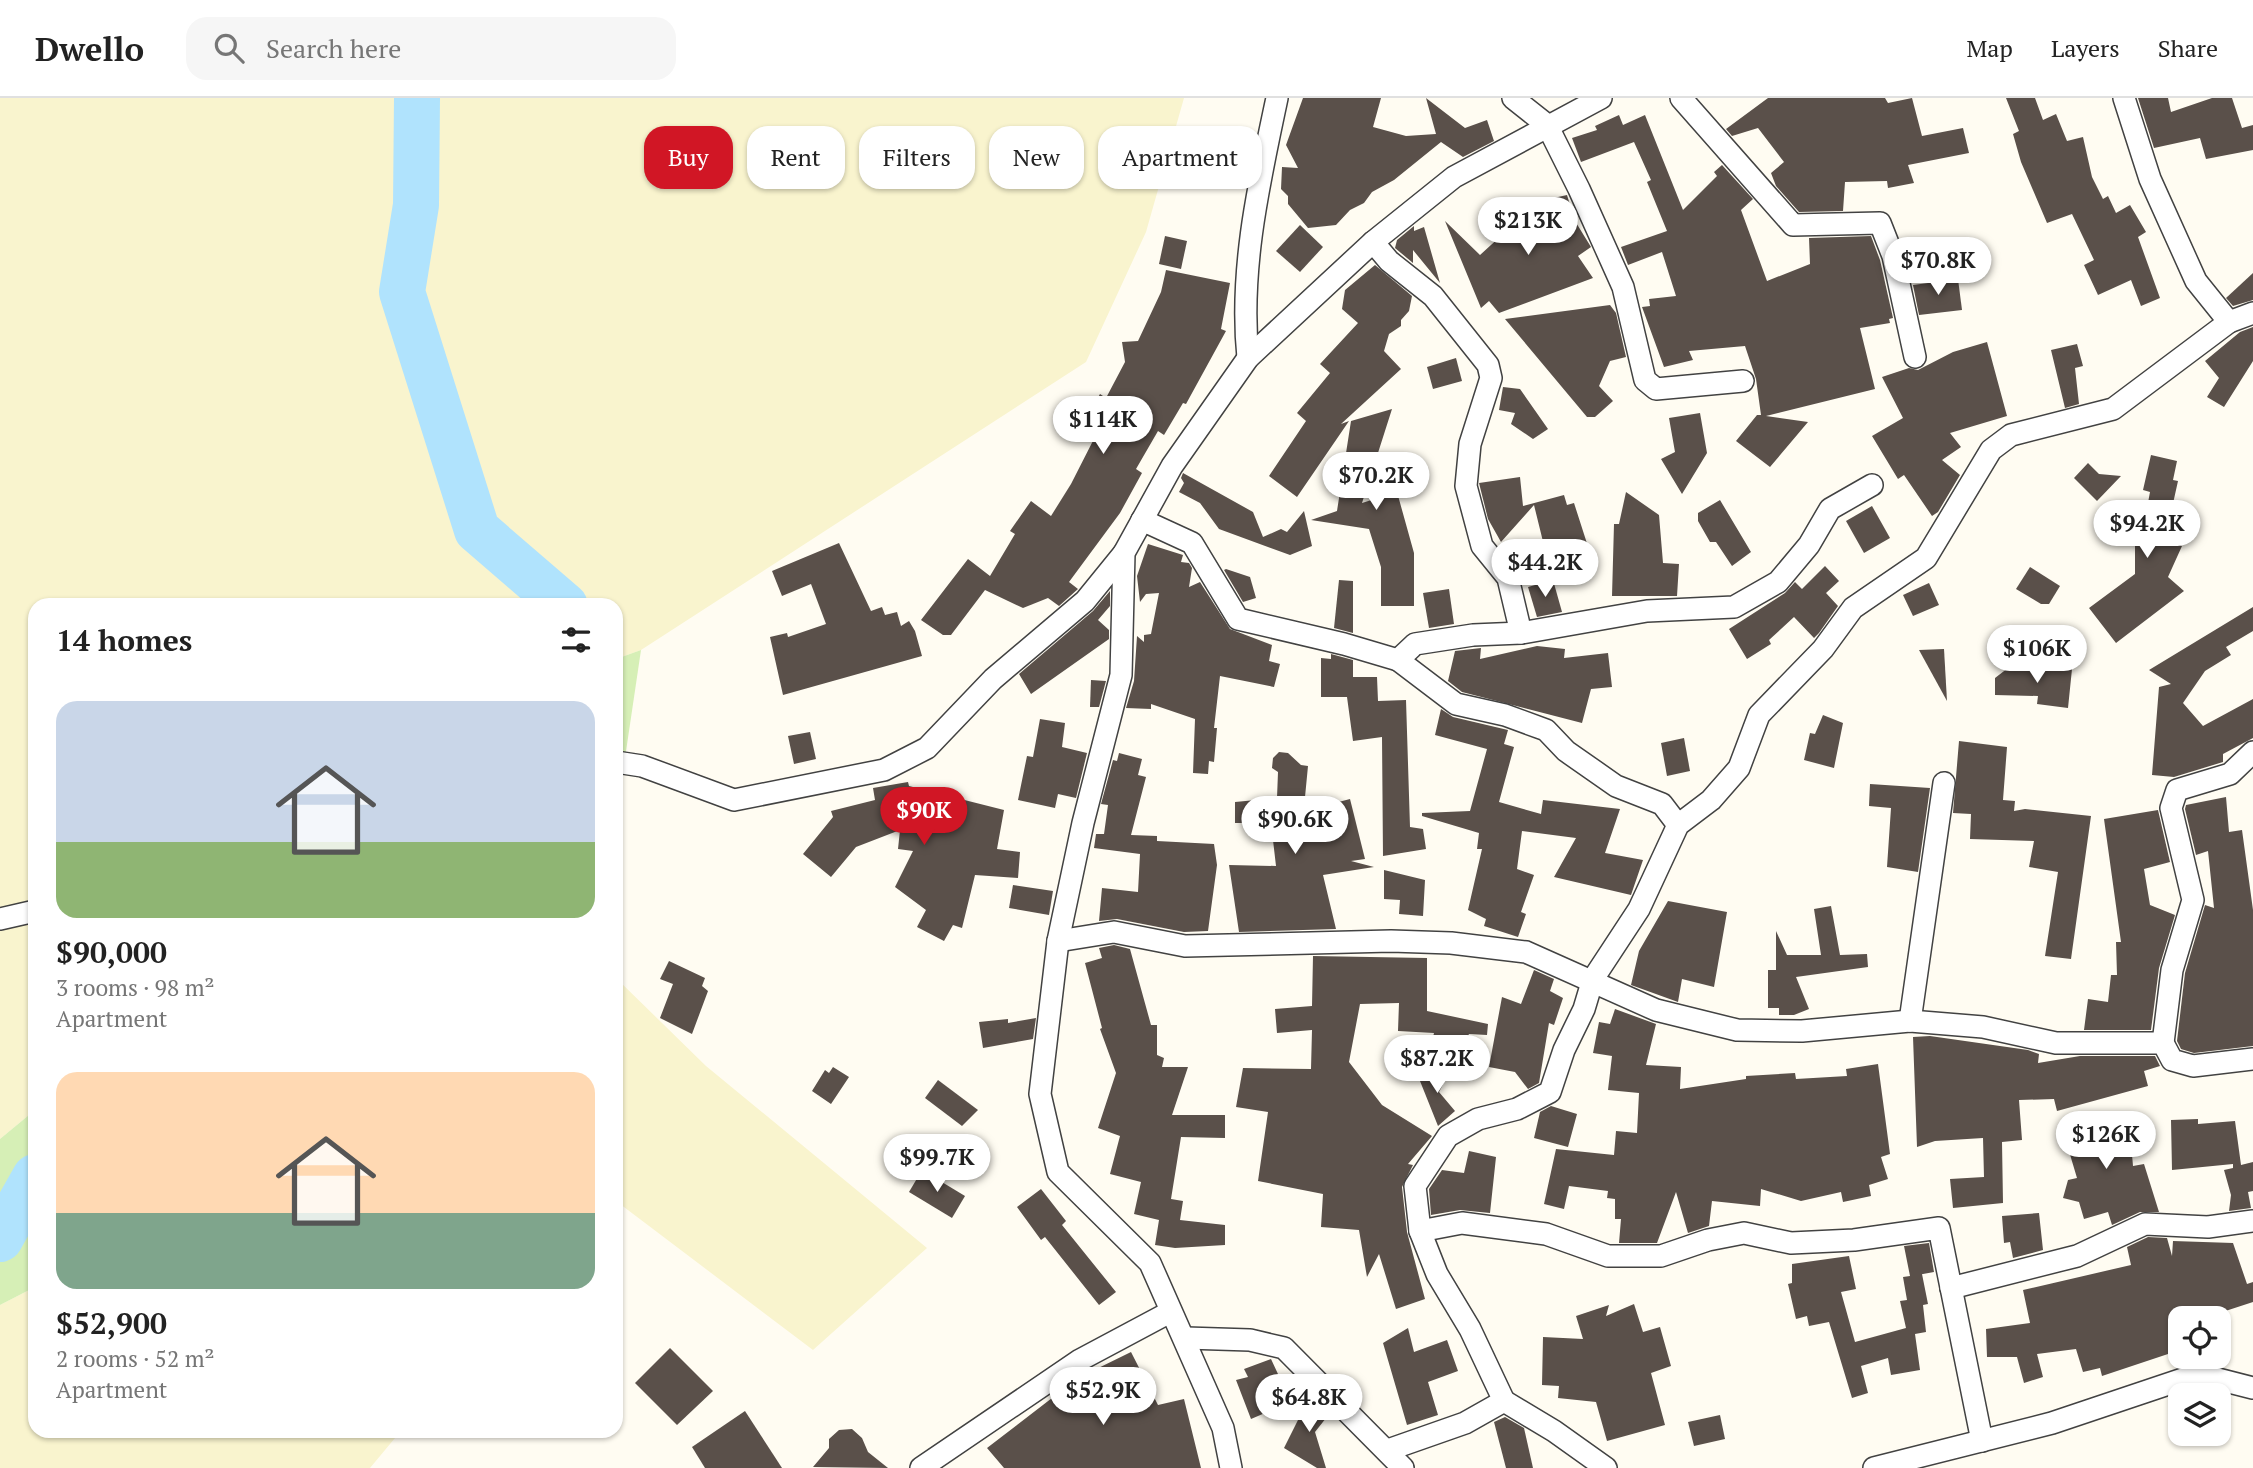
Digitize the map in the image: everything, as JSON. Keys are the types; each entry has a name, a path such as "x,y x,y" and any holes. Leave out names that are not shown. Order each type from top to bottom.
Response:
{"street":[{"path":"1248,358 1245,327 1251,222 1277,98"},
{"path":"1513,98 1547,125 1623,287 1645,380 1656,389 1743,381"},
{"path":"623,763 642,766 734,800 884,770 927,748 993,678 1085,601 1124,553 1172,466 1248,358 1373,242 1454,177 1601,98"},
{"path":"1681,98 1793,225 1880,223 1892,256 1915,357"},
{"path":"2124,98 2150,180 2196,281 2229,322"},
{"path":"1373,242 1390,261 1433,296 1488,365 1491,378 1470,444 1466,486 1482,546 1508,578 1521,633"},
{"path":"1605,1468 1549,1428 1504,1401 1470,1329 1437,1274 1420,1231 1415,1186 1448,1136 1478,1119 1517,1109 1550,1092 1564,1050 1584,1009 1593,979 1639,909 1678,825 1711,800 1739,768 1759,715 1823,649 1853,608 1926,558 1991,450 2011,435 2113,409 2229,322 2253,313"},
{"path":"1398,660 1415,645 1472,635 1521,633 1647,611 1734,607 1778,582 1809,545 1830,509 1872,485"},
{"path":"1142,520 1192,542 1238,619 1398,660 1457,704 1504,715 1546,730 1566,751 1616,786 1662,804 1678,825"},
{"path":"1124,553 1121,675 1083,823 1058,941 1040,1094 1058,1172 1150,1263 1170,1312 1186,1338 1223,1428 1231,1468"},
{"path":"2253,752 2230,774 2177,790 2171,808 2193,900 2172,970 2163,1043 2172,1060 2193,1066 2253,1059"},
{"path":"1910,1021 1944,783"},
{"path":"0,919 28,913"},
{"path":"1058,941 1114,932 1185,946 1391,941 1451,943 1526,952 1593,979 1656,1010 1737,1030 1802,1031 1910,1021 1983,1027 2056,1043 2163,1043"},
{"path":"1951,1288 2077,1256 2145,1224 2208,1227 2253,1221"},
{"path":"1420,1231 1462,1223 1546,1234 1608,1256 1661,1256 1708,1240 1744,1233 1791,1242 1854,1240 1939,1228 1982,1441"},
{"path":"921,1468 1080,1360 1170,1312"},
{"path":"1186,1338 1250,1340 1284,1348 1403,1468"},
{"path":"1874,1468 2052,1423 2198,1374 2253,1388"},
{"path":"1388,1450 1465,1423 1504,1401"},
{"path":"1549,1428 1579,1468"}],"shaded area":[{"path":"0,98 1184,98 1176,126 1098,126 1098,189 1158,189 1146,232 1086,362 641,650 623,656 623,598 28,598 28,1116 0,1139"},
{"path":"623,985 706,1066 927,1248 813,1350 623,1206"},
{"path":"28,1291 28,1438 395,1438 370,1468 0,1468 0,1305"}],"green space":[{"path":"641,650 623,772 623,656"},
{"path":"28,1116 28,1291 0,1305 0,1139"}],"building":[{"path":"1303,98 1381,98 1373,127 1406,136 1436,134 1426,98 1465,128 1487,120 1494,141 1463,157 1441,142 1394,180 1372,192 1364,203 1350,210 1336,225 1308,228 1288,204 1288,196 1281,189 1282,167 1298,168 1286,145"},
{"path":"1768,98 1885,98 1888,103 1912,98 1922,136 1963,128 1969,153 1908,165 1914,183 1888,188 1887,181 1845,182 1843,211 1799,212 1776,186 1771,173 1784,162 1758,128 1732,136 1726,129"},
{"path":"2006,98 2035,98 2043,120 2056,114 2067,141 2083,137 2092,177 2103,199 2108,196 2116,213 2130,205 2146,232 2138,237 2160,298 2141,306 2131,280 2098,295 2084,265 2094,260 2072,214 2047,223 2021,162 2013,134 2019,131"},
{"path":"2138,98 2168,98 2171,112 2212,98 2232,98 2242,128 2253,125 2253,150 2206,159 2200,138 2154,148"},
{"path":"1619,115 1623,125 1645,115 1683,210 1717,176 1714,172 1722,165 1753,199 1741,210 1767,281 1810,264 1809,238 1871,236 1880,260 1893,318 1889,319 1890,323 1860,328 1875,389 1766,416 1808,422 1770,467 1736,441 1757,415 1761,415 1756,379 1745,346 1689,351 1693,360 1664,367 1642,307 1650,306 1649,299 1676,296 1662,252 1628,265 1621,247 1667,231 1647,182 1651,180 1634,142 1581,162 1572,138 1597,130 1595,126"},
{"path":"1567,195 1575,221 1591,247 1578,256 1593,278 1499,313 1489,301 1481,308 1445,221 1480,255 1514,224 1512,222 1540,201"},
{"path":"1300,225 1323,247 1300,272 1276,251"},
{"path":"1414,226 1414,231 1424,227 1440,283 1413,250 1413,263 1395,248 1397,240"},
{"path":"1165,236 1187,241 1181,269 1159,264"},
{"path":"1375,265 1412,296 1409,311 1401,320 1401,326 1389,334 1384,351 1401,369 1341,424 1349,421 1297,497 1269,476 1306,421 1297,413 1330,373 1320,364 1358,323 1342,309 1345,290"},
{"path":"1166,270 1230,283 1221,329 1226,331 1186,404 1183,403 1164,435 1158,431 1136,469 1142,473 1120,513 1069,582 1078,589 1059,606 1048,598 1023,608 985,590 951,635 943,635 921,620 968,559 990,576 1015,534 1010,531 1031,501 1051,516 1071,484 1099,429 1085,420 1100,394 1106,398 1125,362 1122,342 1138,341 1161,292"},
{"path":"2253,273 2253,300 2233,306 2226,298"},
{"path":"1958,279 1962,310 1919,315 1913,285"},
{"path":"1610,305 1616,313 1626,357 1610,361 1599,386 1613,401 1595,417 1587,417 1505,319"},
{"path":"2253,327 2253,361 2224,407 2207,397 2219,378 2205,361 2240,332"},
{"path":"1987,342 2007,416 1950,433 1961,447 1942,460 1960,475 1938,512 1932,516 1904,475 1898,479 1872,436 1903,418 1882,377 1909,368 1918,370 1953,352"},
{"path":"2077,344 2083,366 2075,368 2079,404 2065,408 2051,350"},
{"path":"1456,358 1462,381 1433,389 1427,367"},
{"path":"1503,387 1520,389 1548,429 1533,439 1511,424 1515,413 1499,410"},
{"path":"1392,409 1362,503 1397,492 1414,553 1414,606 1381,606 1381,567 1369,529 1311,520 1337,511 1351,421"},
{"path":"1700,413 1707,453 1682,494 1661,459 1675,452 1669,418"},
{"path":"2151,455 2177,461 2173,480 2178,481 2172,508 2177,509 2171,541 2182,546 2168,577 2184,591 2116,643 2089,608 2135,574 2135,546 2140,546 2150,492 2143,490"},
{"path":"2088,463 2099,474 2121,476 2097,501 2074,478"},
{"path":"1183,473 1253,512 1263,537 1281,529 1287,532 1304,511 1312,546 1290,555 1219,529 1200,503 1179,492 1184,483 1181,478"},
{"path":"1520,477 1523,506 1564,495 1567,505 1574,503 1592,559 1550,570 1534,505 1501,542 1488,519 1479,483"},
{"path":"1626,492 1659,515 1663,563 1679,564 1677,596 1612,596 1614,524 1619,524"},
{"path":"1720,500 1751,552 1732,566 1716,542 1710,542 1698,521 1698,513"},
{"path":"1872,506 1890,538 1864,553 1846,521"},
{"path":"839,543 871,611 882,607 885,615 897,612 901,626 909,621 915,631 922,656 783,695 770,637 787,633 788,637 826,624 811,584 782,596 772,571"},
{"path":"1148,544 1183,555 1181,562 1189,563 1192,568 1189,587 1200,582 1230,629 1272,645 1269,661 1280,664 1274,687 1220,676 1214,728 1217,728 1214,762 1209,761 1208,774 1193,773 1195,719 1151,704 1151,709 1126,708 1134,681 1137,636 1144,642 1144,635 1151,634 1159,593 1146,594 1140,602 1137,576"},
{"path":"1825,566 1839,581 1826,593 1838,606 1819,633 1814,638 1794,617 1769,640 1771,644 1747,659 1729,629 1785,593 1795,582 1802,589"},
{"path":"2030,567 2060,586 2049,604 2041,604 2016,589"},
{"path":"1224,570 1250,577 1256,598 1243,602"},
{"path":"1339,580 1353,581 1353,633 1334,628"},
{"path":"1553,580 1562,612 1537,617 1528,587"},
{"path":"1929,583 1939,605 1913,616 1903,595"},
{"path":"1449,589 1454,624 1429,628 1423,593"},
{"path":"1110,591 1110,606 1098,620 1109,630 1109,639 1031,694 1019,674 1093,611"},
{"path":"2253,607 2253,631 2226,647 2231,655 2205,671 2183,703 2203,726 2253,699 2253,738 2223,754 2223,762 2174,777 2152,775 2159,687 2171,684 2149,670"},
{"path":"1537,646 1565,649 1564,658 1608,653 1612,687 1591,689 1582,723 1462,692 1448,681 1455,651 1481,648 1480,659"},
{"path":"1944,649 1947,701 1919,650"},
{"path":"1331,654 1353,660 1353,677 1377,677 1378,701 1406,700 1410,827 1423,829 1426,849 1383,856 1382,737 1353,741 1347,697 1321,697 1321,658 1331,659"},
{"path":"2042,665 2072,669 2068,708 2037,704 2038,696 1995,695 1995,678 2008,668 2041,669"},
{"path":"1091,680 1106,681 1099,707 1090,707"},
{"path":"1441,709 1453,717 1508,730 1504,744 1514,747 1499,802 1541,814 1543,800 1620,809 1605,853 1643,860 1631,895 1554,877 1576,838 1522,831 1517,869 1534,875 1521,912 1526,914 1518,937 1484,926 1486,919 1468,910 1482,849 1477,849 1479,833 1422,816 1422,813 1470,811 1487,749 1435,735"},
{"path":"1823,715 1843,723 1834,768 1804,760 1810,733 1815,734"},
{"path":"1040,719 1065,723 1062,747 1087,753 1076,798 1058,794 1055,808 1018,800 1027,756 1033,757"},
{"path":"810,732 816,759 794,764 788,736"},
{"path":"1684,738 1690,771 1667,776 1661,743"},
{"path":"1959,741 2007,747 2003,800 2015,801 2014,811 2025,809 2091,816 2071,959 2045,956 2058,872 2029,867 2034,841 1970,839 1971,814 1953,813"},
{"path":"1279,752 1288,753 1301,765 1308,766 1305,797 1312,797 1312,809 1350,799 1365,859 1351,861 1374,867 1323,875 1336,929 1239,932 1229,865 1276,866 1271,823 1235,823 1235,802 1277,798 1278,772 1272,768 1273,758"},
{"path":"1119,753 1142,759 1138,775 1146,777 1131,835 1157,836 1157,841 1214,844 1217,865 1208,931 1184,932 1117,919 1099,921 1102,888 1138,892 1140,854 1094,848 1096,834 1104,834 1108,805 1101,804 1113,760 1117,761"},
{"path":"908,782 909,786 1004,810 997,849 1020,852 1018,878 975,875 962,928 953,925 944,941 917,927 926,910 895,887 913,851 898,849 900,830 856,847 831,877 803,854 833,817 831,811 875,800 873,788"},
{"path":"1870,784 1930,788 1918,872 1887,867 1891,808 1869,806"},
{"path":"2226,797 2229,832 2242,830 2253,910 2253,1046 2194,1053 2181,1049 2177,1041 2185,973 2205,905 2214,908 2208,851 2196,855 2185,809 2186,805"},
{"path":"2158,810 2170,862 2144,869 2150,905 2175,915 2159,968 2151,1030 2084,1030 2088,999 2108,1002 2111,975 2117,975 2116,942 2121,942 2104,819"},
{"path":"1384,870 1425,880 1423,916 1399,914 1400,900 1384,899"},
{"path":"1013,885 1053,891 1049,915 1009,908"},
{"path":"1668,901 1727,912 1714,987 1682,979 1678,1002 1631,985 1639,951"},
{"path":"1831,906 1840,955 1867,954 1868,967 1796,977 1809,1009 1794,1015 1779,1015 1779,1008 1768,1008 1768,970 1776,970 1776,931 1787,955 1821,955 1814,909"},
{"path":"1114,945 1130,949 1151,1025 1157,1025 1157,1055 1164,1058 1162,1067 1188,1067 1172,1115 1225,1115 1225,1138 1181,1137 1171,1199 1183,1201 1180,1220 1225,1225 1225,1245 1175,1248 1155,1245 1159,1220 1134,1214 1141,1182 1110,1174 1120,1136 1098,1128 1116,1073 1100,1029 1102,1028 1085,963 1102,958 1099,948"},
{"path":"1313,956 1427,958 1427,1011 1488,1024 1487,1035 1469,1034 1462,1047 1432,1041 1434,1033 1398,1031 1399,1003 1360,1004 1349,1062 1382,1105 1432,1136 1408,1164 1413,1165 1402,1187 1407,1232 1425,1299 1396,1309 1379,1254 1367,1277 1359,1230 1321,1227 1323,1194 1258,1181 1268,1112 1236,1107 1243,1068 1311,1069 1312,1030 1277,1033 1275,1009 1312,1006"},
{"path":"669,961 705,978 702,986 708,991 692,1034 660,1018 673,984 660,979"},
{"path":"1534,970 1554,979 1550,991 1563,998 1554,1025 1549,1023 1539,1083 1528,1089 1515,1072 1489,1067 1502,997 1521,1004"},
{"path":"1615,1009 1656,1024 1646,1065 1681,1067 1680,1089 1746,1079 1746,1076 1795,1073 1796,1079 1847,1076 1846,1069 1878,1064 1890,1154 1881,1157 1888,1179 1869,1185 1871,1196 1843,1202 1841,1192 1801,1201 1761,1189 1760,1206 1712,1201 1709,1226 1688,1233 1676,1192 1657,1243 1619,1243 1621,1219 1615,1219 1615,1199 1607,1198 1608,1191 1569,1186 1564,1209 1544,1204 1556,1149 1614,1155 1616,1131 1637,1133 1639,1093 1608,1090 1612,1056 1593,1053 1599,1022 1610,1024"},
{"path":"1036,1018 1033,1039 983,1048 979,1022 1008,1019 1008,1023"},
{"path":"1930,1036 2028,1050 2039,1054 2038,1063 2080,1056 2155,1056 2160,1066 2144,1071 2148,1086 2057,1111 2054,1099 2019,1100 2022,1140 2002,1142 2003,1203 1953,1208 1950,1179 1984,1177 1983,1138 1935,1141 1917,1147 1913,1037"},
{"path":"833,1067 849,1077 831,1104 812,1091 825,1070 829,1073"},
{"path":"1452,1067 1439,1092 1455,1111 1438,1126 1416,1071 1425,1077"},
{"path":"938,1080 978,1110 962,1126 925,1098"},
{"path":"1551,1106 1577,1114 1568,1147 1534,1138 1540,1112"},
{"path":"2198,1119 2198,1124 2235,1121 2241,1165 2253,1162 2253,1191 2248,1192 2251,1208 2229,1211 2231,1195 2224,1170 2233,1168 2233,1164 2172,1170 2171,1120"},
{"path":"2129,1120 2133,1166 2144,1164 2159,1212 2140,1212 2112,1225 2108,1212 2084,1219 2079,1202 2063,1198 2068,1180 2077,1178 2060,1121"},
{"path":"1469,1151 1496,1157 1490,1213 1460,1210 1431,1215 1429,1189 1442,1170 1464,1173"},
{"path":"922,1170 965,1196 952,1218 909,1192"},
{"path":"1041,1189 1066,1221 1062,1225 1116,1292 1099,1305 1045,1237 1041,1240 1017,1207"},
{"path":"2039,1213 2043,1250 2013,1258 2010,1242 2004,1243 2002,1216"},
{"path":"2148,1237 2167,1238 2172,1256 2173,1241 2233,1243 2247,1284 2253,1282 2253,1302 2231,1309 2231,1306 2168,1306 2168,1354 2102,1376 2100,1368 2083,1372 2076,1349 2037,1354 2043,1377 2024,1383 2017,1357 1987,1357 1986,1329 2030,1323 2023,1290 2131,1265 2127,1247"},
{"path":"1929,1243 1934,1272 1922,1274 1928,1304 1923,1305 1926,1332 1915,1334 1920,1370 1891,1375 1888,1358 1861,1366 1868,1393 1852,1398 1829,1322 1809,1326 1807,1316 1796,1319 1788,1284 1792,1283 1792,1264 1849,1256 1856,1289 1841,1292 1855,1342 1906,1328 1900,1301 1907,1300 1903,1277 1910,1276 1904,1246"},
{"path":"1634,1304 1643,1332 1660,1327 1671,1366 1651,1373 1665,1425 1607,1441 1596,1402 1558,1398 1559,1386 1542,1385 1543,1337 1583,1339 1576,1316 1609,1305 1606,1316"},
{"path":"1408,1328 1414,1352 1447,1340 1458,1371 1428,1382 1438,1415 1407,1425 1383,1343"},
{"path":"670,1348 713,1391 677,1425 635,1383"},
{"path":"1131,1352 1158,1405 1184,1399 1201,1468 1004,1468 987,1448 1078,1378"},
{"path":"1271,1359 1291,1402 1251,1419 1236,1380 1248,1377 1244,1369"},
{"path":"1311,1394 1330,1413 1315,1432 1326,1468 1317,1468 1284,1448"},
{"path":"745,1411 782,1468 705,1468 692,1447"},
{"path":"1720,1415 1725,1439 1694,1446 1688,1422"},
{"path":"1505,1417 1524,1428 1533,1468 1506,1468 1494,1422"},
{"path":"852,1429 862,1438 868,1452 888,1468 813,1467 829,1448 829,1439 839,1430"}],"waterway":[{"path":"417,98 416,205 402,292 477,530 556,598"},
{"path":"0,1239 28,1189"}]}
